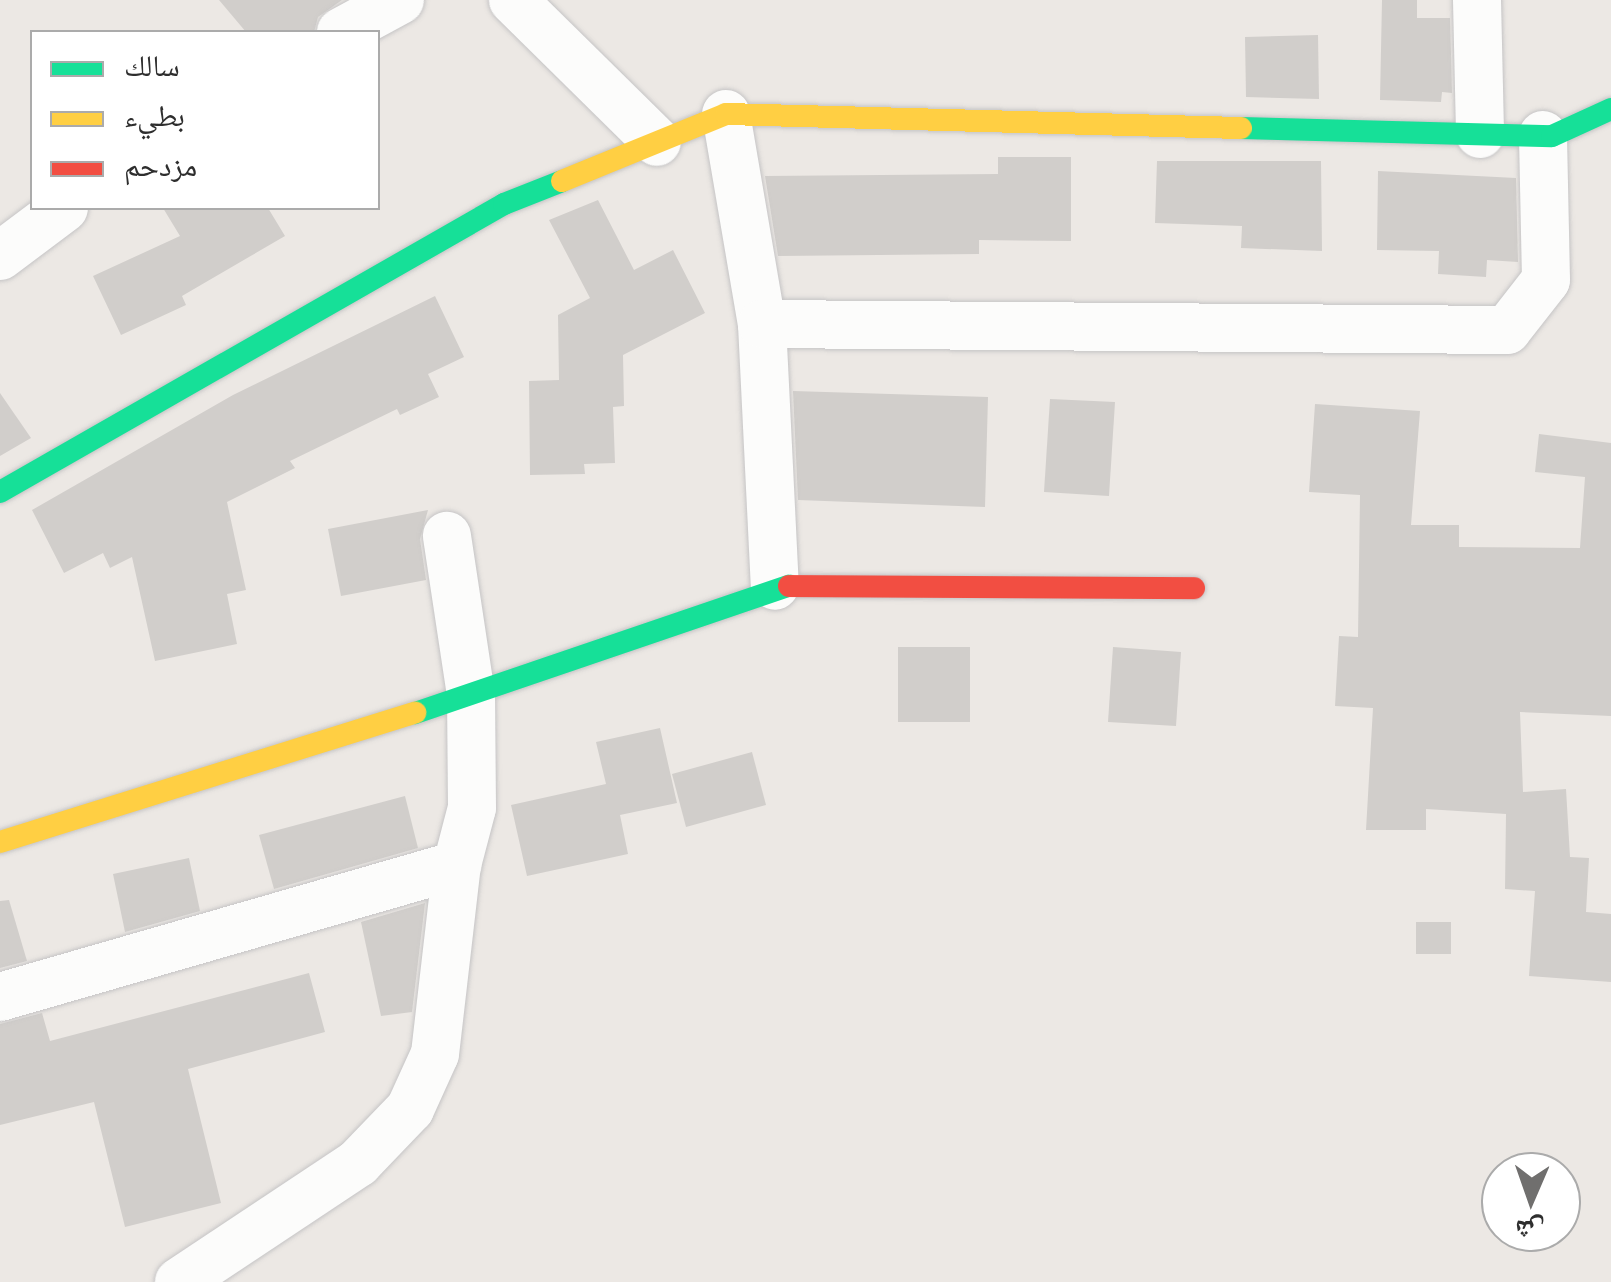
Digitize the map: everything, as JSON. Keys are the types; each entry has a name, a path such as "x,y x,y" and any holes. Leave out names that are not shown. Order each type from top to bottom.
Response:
{"street":[{"path":"346,30 400,0"},
{"path":"514,0 657,142"},
{"path":"1477,0 1480,134"},
{"path":"0,492 504,204 726,114 1542,135 1611,109"},
{"path":"726,114 762,324 775,586"},
{"path":"762,324 1507,330 1546,280 1542,135"},
{"path":"0,256 61,210"},
{"path":"179,1282 358,1162 410,1109 435,1054 456,865 472,808 471,696 447,536"},
{"path":"0,842 471,696 775,586 1194,588"},
{"path":"0,996 456,865"}],"building":[{"path":"219,0 342,0 318,17 315,30 244,30"},
{"path":"1382,0 1417,0 1417,18 1450,18 1452,93 1442,92 1441,102 1380,100"},
{"path":"1318,35 1319,99 1246,97 1245,37"},
{"path":"998,157 1071,157 1071,241 979,240 979,254 778,256 765,176 998,174"},
{"path":"1157,161 1321,161 1322,251 1241,248 1242,226 1155,223"},
{"path":"1378,171 1516,178 1518,262 1487,260 1486,277 1438,274 1439,251 1377,250"},
{"path":"598,200 634,270 673,250 705,313 623,355 624,406 613,407 615,463 584,464 585,474 530,475 529,381 559,380 558,315 590,298 549,220"},
{"path":"164,210 269,210 285,236 182,296 186,305 121,335 93,276 180,236"},
{"path":"435,296 464,357 428,374 439,397 400,415 397,409 290,461 295,468 227,502 246,590 227,594 237,644 155,661 132,557 110,568 103,553 64,573 32,510 233,395"},
{"path":"793,391 988,397 985,507 798,500"},
{"path":"0,393 31,438 0,456"},
{"path":"1050,399 1115,402 1109,496 1044,492"},
{"path":"1315,404 1420,411 1411,525 1459,525 1459,547 1580,548 1585,477 1535,472 1539,434 1611,443 1611,716 1520,712 1523,792 1566,789 1570,857 1589,858 1586,912 1611,914 1611,982 1529,976 1535,891 1505,889 1506,814 1426,809 1426,830 1366,830 1373,708 1335,706 1339,636 1358,637 1360,495 1309,492"},
{"path":"428,510 420,539 426,580 341,596 328,529"},
{"path":"898,647 970,647 970,722 898,722"},
{"path":"1113,647 1181,652 1176,726 1108,722"},
{"path":"660,728 677,803 620,815 628,854 527,876 511,805 606,784 596,742"},
{"path":"752,752 766,805 686,827 672,774"},
{"path":"405,796 418,848 274,889 259,835"},
{"path":"189,858 200,911 125,932 113,874"},
{"path":"9,900 27,961 0,968 0,901"},
{"path":"425,903 412,1012 381,1016 361,922"},
{"path":"1416,922 1451,922 1451,954 1416,954"},
{"path":"309,973 325,1032 188,1069 221,1203 125,1227 94,1102 0,1125 0,1024 42,1013 50,1041"}],"traffic: fast":[{"path":"1241,128 1552,136 1611,109"},
{"path":"0,492 504,204 562,181"},
{"path":"415,713 789,586"}],"traffic: slow":[{"path":"562,181 726,114 1241,128"},
{"path":"0,842 415,713"}],"traffic: jam":[{"path":"789,586 1194,588"}]}
